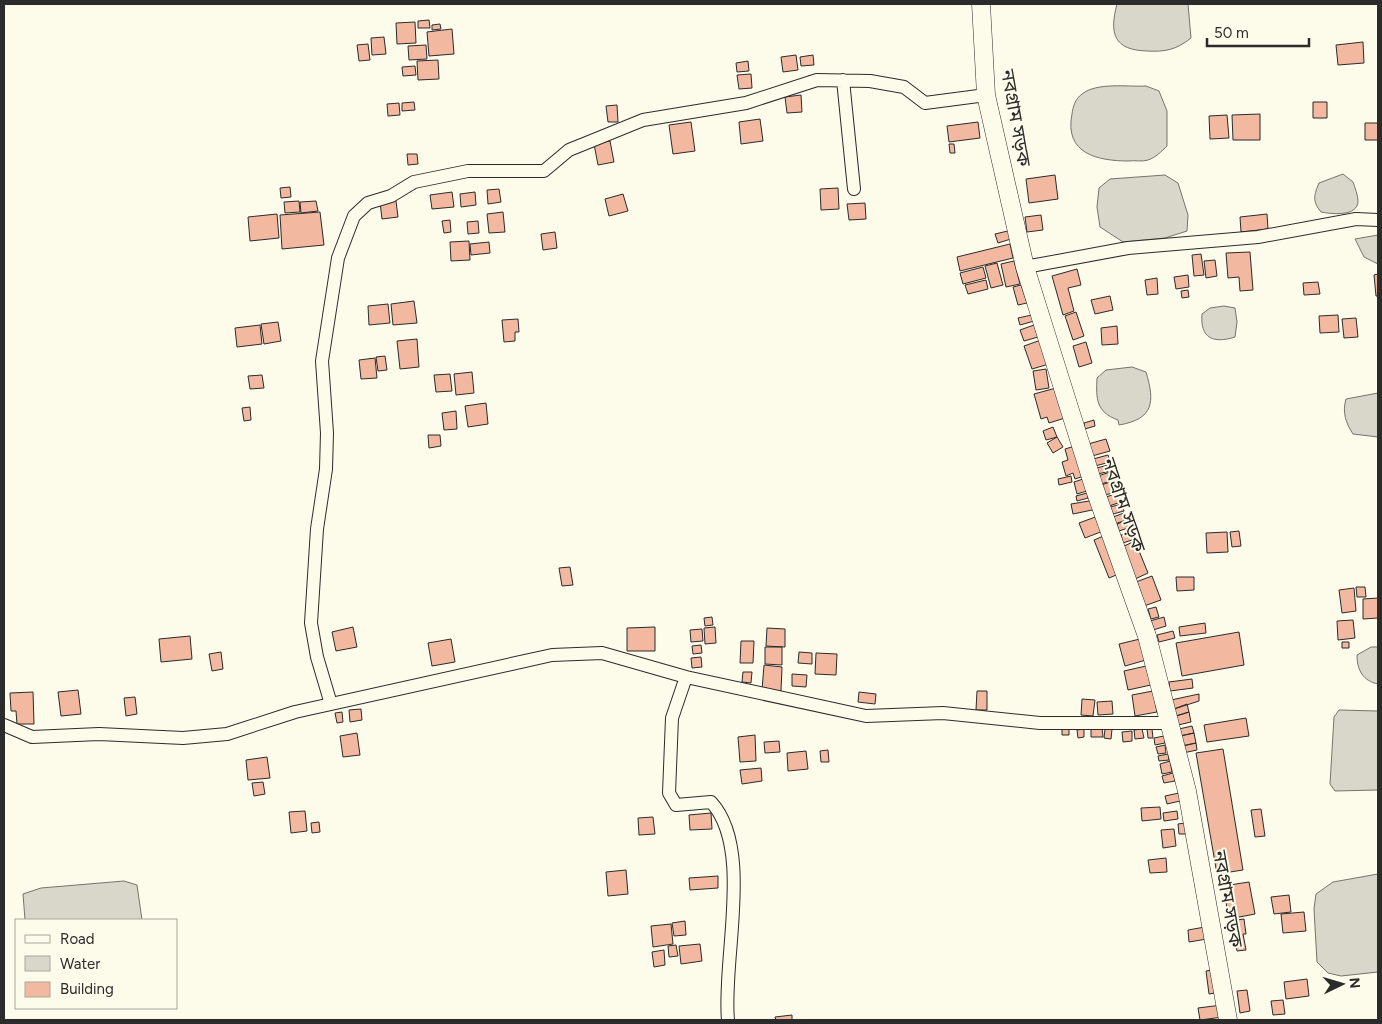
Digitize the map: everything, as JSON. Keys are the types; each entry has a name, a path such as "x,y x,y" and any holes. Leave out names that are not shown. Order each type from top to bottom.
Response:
{"main road":[{"name":"নবগ্রাম সড়ক","path":"981,4 986,95 1025,267 1094,487 1148,636 1168,723 1187,791 1228,1020"}],"street":[{"path":"331,704 317,657 311,623 317,529 326,469 327,433 322,361 338,258 354,216 368,203 391,196 414,182 468,171 544,170 569,150 643,120 746,103 817,80 870,81 904,87 925,103 986,95"},
{"path":"843,80 854,189"},
{"path":"1025,267 1128,248 1258,237 1356,219 1378,220"},
{"path":"4,725 32,737 99,734 183,738 227,734 295,712 552,655 602,653 686,677 866,716 943,713 1040,723 1168,723"},
{"path":"686,677 672,718 669,793 676,805 711,802 718,810 731,842 734,896 729,944 728,1020"}],"water":[{"path":"1117,4 1188,4 1191,38 1175,48 1159,51 1136,50 1127,47 1121,44 1114,32"},
{"path":"1104,86 1146,86 1159,91 1167,111 1167,146 1161,152 1146,161 1117,161 1095,157 1086,153 1078,146 1073,138 1071,128 1073,109 1080,96 1088,90"},
{"path":"1343,174 1353,182 1358,196 1357,206 1354,210 1343,213 1321,212 1316,205 1315,198 1319,183"},
{"path":"1165,175 1178,183 1188,215 1187,231 1165,238 1123,242 1100,227 1097,207 1099,188 1110,179"},
{"path":"1378,235 1378,264 1364,257 1355,239"},
{"path":"1224,306 1235,308 1237,322 1235,337 1220,340 1214,339 1206,334 1203,329 1202,314 1210,308"},
{"path":"1132,367 1146,372 1151,400 1145,414 1131,422 1119,425 1118,420 1101,409 1097,398 1097,378 1106,370"},
{"path":"1378,393 1378,437 1353,434 1345,418 1346,399"},
{"path":"1371,647 1378,647 1378,684 1368,680 1362,674 1358,665 1357,655"},
{"path":"1339,710 1378,711 1378,790 1335,791 1330,784 1334,717"},
{"path":"1378,874 1378,972 1341,976 1328,973 1317,962 1314,909 1316,894 1333,882"},
{"path":"124,881 137,885 142,919 25,919 23,894 41,888"}],"building":[{"path":"429,20 430,28 418,28 418,21"},
{"path":"415,22 416,43 397,44 396,23"},
{"path":"440,24 441,29 432,30 432,25"},
{"path":"452,29 454,54 429,56 427,32"},
{"path":"384,37 386,54 372,55 371,38"},
{"path":"1363,42 1364,63 1338,65 1336,45"},
{"path":"368,44 370,60 359,61 357,45"},
{"path":"426,45 427,59 409,60 408,46"},
{"path":"796,55 798,70 783,72 781,57"},
{"path":"813,55 814,65 801,66 800,57"},
{"path":"438,60 439,79 418,80 417,61"},
{"path":"748,61 749,71 737,72 736,63"},
{"path":"415,66 416,75 403,76 402,67"},
{"path":"751,74 752,88 739,89 737,75"},
{"path":"801,95 802,112 787,113 785,97"},
{"path":"414,102 415,110 402,111 402,103"},
{"path":"1313,102 1327,102 1327,118 1313,118"},
{"path":"399,103 400,115 388,116 387,104"},
{"path":"617,105 618,122 608,122 606,106"},
{"path":"1260,114 1260,140 1233,140 1232,115"},
{"path":"1227,115 1229,138 1210,139 1209,116"},
{"path":"760,119 763,141 741,144 739,122"},
{"path":"691,122 695,151 673,154 669,125"},
{"path":"978,122 980,138 949,142 947,126"},
{"path":"1365,123 1378,123 1378,140 1365,140"},
{"path":"610,141 614,162 598,165 594,144"},
{"path":"949,144 954,144 955,153 950,153"},
{"path":"407,154 417,154 418,164 408,165"},
{"path":"1055,175 1058,199 1029,203 1026,179"},
{"path":"290,187 291,197 281,198 280,188"},
{"path":"838,188 839,209 821,210 820,189"},
{"path":"499,189 501,202 488,204 487,190"},
{"path":"452,192 454,207 432,209 430,195"},
{"path":"475,192 476,205 461,207 460,194"},
{"path":"623,194 628,211 609,216 605,199"},
{"path":"299,201 300,212 285,213 284,202"},
{"path":"316,201 318,211 301,213 300,202"},
{"path":"396,201 398,217 382,219 380,202"},
{"path":"865,203 866,219 849,220 847,204"},
{"path":"320,212 324,245 282,249 280,215"},
{"path":"503,212 505,232 489,233 487,214"},
{"path":"277,214 279,238 250,241 248,217"},
{"path":"1267,214 1268,229 1241,232 1240,217"},
{"path":"1041,215 1043,230 1027,232 1025,217"},
{"path":"450,220 451,232 444,233 442,221"},
{"path":"478,221 479,233 468,234 467,222"},
{"path":"1012,230 1014,238 998,243 995,234"},
{"path":"555,232 557,248 543,250 541,234"},
{"path":"469,241 470,260 451,261 450,242"},
{"path":"489,242 490,253 471,255 470,244"},
{"path":"1010,244 1013,258 960,271 957,257"},
{"path":"1250,252 1253,290 1240,291 1239,277 1228,278 1226,253"},
{"path":"1201,254 1204,275 1194,276 1192,255"},
{"path":"1215,260 1217,276 1206,278 1204,261"},
{"path":"1014,261 1020,284 1006,287 1001,264"},
{"path":"997,263 1003,285 991,288 985,266"},
{"path":"983,267 986,278 963,284 960,273"},
{"path":"1077,269 1081,285 1068,288 1074,311 1063,315 1052,276"},
{"path":"1378,274 1378,296 1376,296 1374,275"},
{"path":"1188,275 1189,287 1176,289 1174,277"},
{"path":"1157,278 1158,294 1147,295 1145,280"},
{"path":"986,280 988,289 968,294 965,285"},
{"path":"1318,282 1320,294 1304,295 1303,283"},
{"path":"1021,285 1027,303 1018,305 1013,287"},
{"path":"1188,290 1189,297 1182,298 1181,291"},
{"path":"1110,296 1113,310 1095,314 1091,300"},
{"path":"414,301 417,323 393,325 391,304"},
{"path":"388,304 390,323 369,325 368,306"},
{"path":"1076,312 1084,336 1073,340 1065,316"},
{"path":"1032,315 1034,321 1020,325 1018,318"},
{"path":"1338,315 1339,332 1320,333 1319,316"},
{"path":"1356,318 1358,337 1344,338 1342,319"},
{"path":"518,319 519,332 515,332 515,341 504,342 502,320"},
{"path":"278,322 281,341 264,344 261,324"},
{"path":"260,325 262,344 237,347 235,328"},
{"path":"1034,325 1038,337 1024,341 1020,330"},
{"path":"1117,326 1118,344 1102,345 1101,328"},
{"path":"417,339 419,367 400,369 397,341"},
{"path":"1041,340 1049,364 1032,369 1024,346"},
{"path":"1086,342 1092,363 1079,367 1073,346"},
{"path":"385,356 387,370 378,371 376,357"},
{"path":"375,358 377,378 361,379 359,360"},
{"path":"1046,369 1049,388 1036,390 1033,371"},
{"path":"472,372 474,393 456,395 454,374"},
{"path":"450,374 452,391 436,392 434,375"},
{"path":"262,375 264,388 250,389 248,376"},
{"path":"1056,388 1065,418 1049,423 1047,417 1041,419 1034,394"},
{"path":"486,403 488,424 468,427 465,406"},
{"path":"250,407 251,420 244,421 242,408"},
{"path":"456,411 457,429 444,430 442,413"},
{"path":"1094,420 1095,426 1085,429 1084,423"},
{"path":"1053,427 1057,437 1046,440 1043,431"},
{"path":"428,435 440,435 441,446 429,448"},
{"path":"1057,437 1063,447 1053,453 1047,443"},
{"path":"1106,439 1110,451 1092,456 1088,444"},
{"path":"1075,446 1084,476 1075,479 1073,473 1066,476 1062,462 1068,460 1065,449"},
{"path":"1108,455 1110,462 1095,466 1093,459"},
{"path":"1108,465 1110,471 1098,474 1097,468"},
{"path":"1116,470 1118,479 1101,484 1098,476"},
{"path":"1071,476 1072,482 1059,485 1058,479"},
{"path":"1086,478 1090,490 1077,494 1074,482"},
{"path":"1113,481 1116,492 1105,495 1101,485"},
{"path":"1087,493 1088,498 1077,501 1076,496"},
{"path":"1118,493 1121,502 1109,506 1106,497"},
{"path":"1095,500 1097,509 1073,514 1071,504"},
{"path":"1122,504 1124,511 1113,514 1110,507"},
{"path":"1124,513 1126,520 1115,524 1113,517"},
{"path":"1098,516 1103,531 1085,538 1079,523"},
{"path":"1125,521 1128,528 1119,531 1117,524"},
{"path":"1135,531 1138,538 1123,543 1121,535"},
{"path":"1239,531 1241,546 1232,547 1230,532"},
{"path":"1227,532 1228,552 1207,553 1206,533"},
{"path":"1106,535 1121,573 1109,578 1094,540"},
{"path":"1135,541 1148,573 1135,579 1122,547"},
{"path":"570,567 573,585 562,586 559,568"},
{"path":"1152,576 1161,600 1144,606 1136,582"},
{"path":"1176,577 1194,577 1194,590 1177,591"},
{"path":"1356,587 1365,587 1366,597 1357,597"},
{"path":"1354,588 1356,611 1342,613 1339,590"},
{"path":"1378,598 1378,618 1363,619 1363,599"},
{"path":"1156,607 1159,617 1151,619 1148,609"},
{"path":"712,617 713,625 705,626 704,618"},
{"path":"1164,617 1166,626 1153,630 1150,621"},
{"path":"1353,620 1355,638 1338,640 1337,621"},
{"path":"1205,623 1206,633 1180,636 1179,627"},
{"path":"353,627 357,647 336,651 332,632"},
{"path":"655,627 655,651 627,651 627,628"},
{"path":"715,627 716,643 705,644 704,628"},
{"path":"767,628 785,629 785,647 766,646"},
{"path":"702,629 703,641 691,642 690,630"},
{"path":"1173,631 1175,638 1159,642 1157,635"},
{"path":"1239,632 1244,665 1182,676 1176,643"},
{"path":"190,636 192,659 161,662 159,639"},
{"path":"451,639 455,662 432,666 428,643"},
{"path":"1140,639 1146,660 1125,666 1119,644"},
{"path":"741,641 754,641 753,663 740,663"},
{"path":"1342,642 1349,642 1349,648 1342,648"},
{"path":"701,645 702,653 693,654 692,646"},
{"path":"765,647 782,647 782,665 765,664"},
{"path":"221,652 223,669 212,671 209,654"},
{"path":"799,652 812,653 812,664 798,663"},
{"path":"816,653 837,654 836,675 815,674"},
{"path":"701,657 702,667 692,668 691,658"},
{"path":"764,665 782,667 781,691 762,690"},
{"path":"1146,666 1151,685 1128,690 1124,671"},
{"path":"743,672 752,672 751,683 742,682"},
{"path":"792,674 807,675 806,687 792,686"},
{"path":"1192,679 1193,688 1170,691 1169,682"},
{"path":"78,690 81,714 61,716 58,692"},
{"path":"977,691 987,691 987,710 976,710"},
{"path":"1153,691 1157,712 1135,716 1132,695"},
{"path":"33,692 34,724 17,724 16,711 11,711 10,693"},
{"path":"859,692 876,694 875,704 858,702"},
{"path":"1199,694 1199,701 1174,709 1171,700"},
{"path":"135,697 137,714 126,716 124,698"},
{"path":"1082,699 1095,700 1093,716 1081,715"},
{"path":"1112,701 1113,714 1098,715 1097,702"},
{"path":"1187,704 1189,712 1176,716 1174,709"},
{"path":"361,709 362,720 350,722 349,710"},
{"path":"342,712 343,722 337,723 335,713"},
{"path":"1189,712 1191,722 1178,725 1176,716"},
{"path":"1246,718 1249,736 1207,742 1204,725"},
{"path":"1192,726 1194,733 1180,736 1179,729"},
{"path":"1062,727 1069,727 1069,735 1062,735"},
{"path":"1102,728 1103,737 1091,737 1091,729"},
{"path":"1084,729 1084,737 1078,738 1077,730"},
{"path":"1105,729 1112,729 1111,739 1104,738"},
{"path":"1142,729 1144,738 1135,739 1134,730"},
{"path":"1147,729 1152,729 1153,738 1148,738"},
{"path":"1132,731 1132,741 1123,742 1122,732"},
{"path":"357,733 360,755 343,757 340,736"},
{"path":"1194,733 1196,743 1182,746 1180,736"},
{"path":"755,735 756,761 740,762 738,737"},
{"path":"1164,736 1165,743 1155,745 1154,738"},
{"path":"779,741 780,752 765,753 764,742"},
{"path":"1196,743 1197,750 1183,753 1182,746"},
{"path":"1165,745 1166,753 1158,754 1156,747"},
{"path":"1223,749 1243,870 1217,874 1196,753"},
{"path":"828,750 829,762 821,762 820,751"},
{"path":"806,751 808,769 788,771 787,753"},
{"path":"1168,754 1169,760 1159,761 1158,756"},
{"path":"267,757 270,778 248,780 246,760"},
{"path":"1170,761 1172,772 1162,774 1160,764"},
{"path":"761,768 762,781 742,784 740,770"},
{"path":"1173,773 1175,781 1164,783 1162,776"},
{"path":"263,782 265,794 254,796 252,783"},
{"path":"1179,793 1180,801 1167,804 1165,796"},
{"path":"1160,807 1161,819 1142,821 1141,808"},
{"path":"1261,809 1265,836 1255,837 1251,810"},
{"path":"305,811 307,831 291,833 289,812"},
{"path":"1177,811 1178,819 1164,821 1163,813"},
{"path":"711,813 712,829 690,830 689,815"},
{"path":"653,817 655,834 639,835 638,818"},
{"path":"319,822 320,832 312,833 311,823"},
{"path":"1185,823 1186,834 1179,834 1178,824"},
{"path":"1174,829 1176,846 1163,848 1161,830"},
{"path":"1166,858 1167,872 1150,873 1148,860"},
{"path":"626,870 628,894 608,896 606,872"},
{"path":"718,876 718,888 690,890 689,878"},
{"path":"1249,882 1255,914 1229,919 1223,886"},
{"path":"1289,895 1291,912 1274,914 1271,897"},
{"path":"1304,912 1306,931 1283,933 1281,914"},
{"path":"1244,919 1246,934 1243,934 1246,950 1237,951 1231,921"},
{"path":"685,921 686,935 674,936 672,923"},
{"path":"671,924 673,944 653,947 651,926"},
{"path":"1205,927 1207,939 1189,942 1188,930"},
{"path":"700,944 702,961 681,964 679,946"},
{"path":"676,945 678,956 669,957 668,946"},
{"path":"664,950 665,965 654,967 652,952"},
{"path":"1218,969 1221,992 1209,994 1206,971"},
{"path":"1307,979 1309,996 1286,999 1284,982"},
{"path":"1247,990 1250,1011 1240,1013 1237,991"},
{"path":"1283,1000 1285,1014 1273,1015 1271,1001"},
{"path":"1222,1005 1223,1017 1200,1020 1198,1008"},
{"path":"792,1015 792,1020 776,1020 775,1017"}]}
